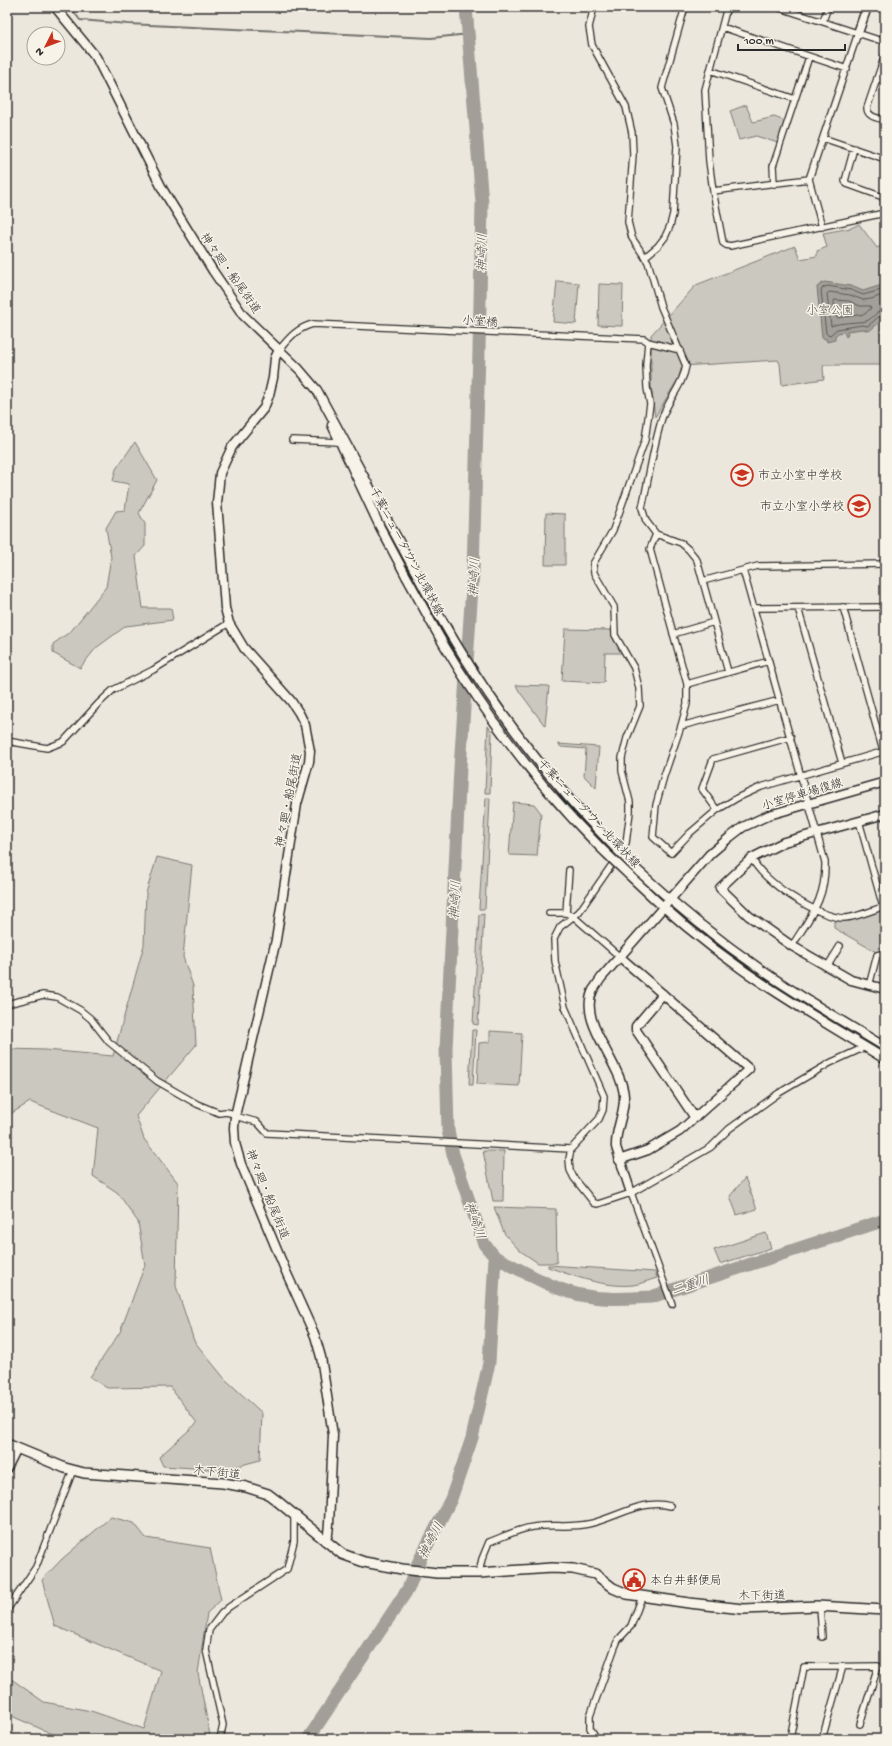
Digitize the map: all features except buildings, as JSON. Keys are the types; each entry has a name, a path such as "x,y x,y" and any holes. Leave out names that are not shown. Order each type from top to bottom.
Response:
{"main road":[{"name":"木下街道","path":"7,1444 73,1470 115,1476 236,1484 268,1494 342,1554 370,1563 405,1570 431,1573 479,1573 552,1568 595,1574 620,1591 642,1597 743,1608 820,1606 885,1610"}],"street":[{"name":"神々廻・船尾街道","path":"54,7 96,57 150,168 213,271 243,315 279,350 275,358 270,395 264,408 232,447 220,473 217,497 225,608 229,623 244,648 291,701 299,713 305,725 310,751 309,762 297,804 283,902 273,954 235,1115 234,1128 235,1143 241,1164 287,1274 315,1336 321,1357 333,1435 329,1524 328,1534 325,1541"},
{"path":"594,7 590,27 592,45 626,107 630,119 633,154 627,217 632,238 638,249 646,256 667,322 678,344 686,366 681,382 670,398 662,418 642,508 646,520 656,534 681,543 697,560 728,672"},
{"path":"646,256 658,246 665,237 673,214 677,146 674,124 662,88 685,7"},
{"path":"727,7 705,90 709,161 723,243 726,246 730,246 788,233 822,228 857,218 885,213"},
{"path":"777,7 885,42"},
{"path":"823,21 828,7"},
{"path":"822,228 809,179 867,7"},
{"path":"722,27 847,69"},
{"path":"885,55 867,108 867,112 870,115 885,120"},
{"path":"774,184 773,166 809,57"},
{"path":"710,70 795,99"},
{"path":"877,78 885,80"},
{"path":"823,138 885,158"},
{"path":"854,148 845,181 847,184 883,197 885,206"},
{"path":"713,191 809,179"},
{"name":"小室橋","path":"279,350 292,334 306,325 313,324 454,330 505,334 644,339 648,342 678,344"},
{"path":"648,342 647,388 650,404 645,440 614,530 593,564 594,573 614,607 614,629 617,640 634,668 639,688 640,706 627,738 622,758 622,771 630,802 629,825 626,843 620,853 579,912 560,927 555,935 555,961 565,1007 602,1088 604,1103 599,1119 571,1149 569,1160 570,1170 594,1203 598,1204 630,1193 711,1147 729,1129 779,1093 830,1063 865,1047"},
{"name":"千葉ニュータウン北環状線","path":"279,350 317,390 434,608 470,669 511,726 563,792 635,868 715,936 763,972 885,1047"},
{"name":"千葉ニュータウン北環状線","path":"317,390 339,442 380,527 444,645 499,728 553,797 610,858 664,908 743,970 815,1017 885,1058"},
{"path":"292,440 339,442"},
{"path":"656,534 650,549 688,684 687,704 682,726 656,805 653,837 671,853 690,833 717,810 737,798 761,787 884,751 843,607"},
{"path":"703,581 758,566 885,564"},
{"path":"743,570 802,775 825,862 826,879 822,894 792,946"},
{"path":"754,608 885,607"},
{"path":"798,608 842,763"},
{"path":"673,634 714,622"},
{"path":"7,741 48,748 63,742 113,690 153,670 229,623"},
{"path":"688,684 769,661"},
{"path":"682,726 780,700"},
{"path":"717,810 702,789 713,759 790,737"},
{"name":"小室停車場復線","path":"630,1193 619,1160 615,1140 624,1105 622,1088 595,1027 590,1010 593,990 602,977 710,854 730,836 759,819 809,803 885,782"},
{"path":"885,814 784,842 752,858 720,888 749,916 792,946 851,980 885,989"},
{"path":"752,858 754,864 770,882 814,910 832,917 845,918 884,907 859,821"},
{"path":"566,913 569,870"},
{"path":"549,913 566,913 573,916 749,1069 680,1131 648,1150 619,1160"},
{"path":"827,967 840,946"},
{"path":"869,986 877,955 885,953"},
{"path":"663,994 636,1026 636,1030 695,1118"},
{"path":"7,1004 43,995 57,997 80,1010 91,1019 109,1042 156,1081 197,1104 219,1113 226,1112 257,1122 267,1132 571,1149"},
{"path":"630,1193 672,1304"},
{"path":"7,1468 17,1448"},
{"path":"7,1610 36,1567 73,1470"},
{"path":"479,1573 482,1559 489,1542 524,1529 542,1526 578,1526 648,1505 659,1504 670,1506"},
{"path":"220,1739 222,1725 206,1650 209,1630 222,1613 229,1607 287,1569 294,1541 294,1514"},
{"path":"597,1739 590,1728 590,1716 618,1640 631,1626 642,1597"},
{"path":"820,1606 822,1636"},
{"path":"822,1739 842,1666"},
{"path":"790,1739 804,1667 878,1666 860,1724"}],"green space":[{"path":"746,105 753,122 774,117 785,121 778,143 756,136 739,140 730,111"},
{"name":"小室公園","path":"859,224 877,248 885,244 885,365 824,365 824,379 782,385 780,364 778,360 682,366 678,379 655,417 651,385 651,335 696,285 795,246 800,259 817,256 817,251 827,247 823,233 851,228"},
{"path":"557,281 579,283 576,324 553,322"},
{"path":"599,284 623,285 622,326 598,325"},
{"path":"135,442 157,480 139,513 145,524 145,546 136,556 143,608 171,608 173,620 126,626 96,648 80,668 53,653 53,644 71,631 106,587 111,557 106,528 116,511 125,510 129,484 113,481 116,469"},
{"path":"546,513 565,514 565,565 545,565"},
{"path":"565,629 611,630 614,640 623,653 605,653 604,683 562,681"},
{"path":"516,685 549,686 545,726 519,691"},
{"path":"488,726 492,732 490,793 485,793 485,791"},
{"path":"558,744 599,747 596,788 584,776 586,749 561,747"},
{"path":"486,798 490,798 485,909 479,909"},
{"path":"513,802 534,804 541,813 537,856 509,855"},
{"path":"157,857 192,865 183,957 193,986 196,1045 136,1116 144,1139 178,1183 176,1286 194,1341 225,1379 262,1413 260,1460 223,1470 163,1466 159,1457 197,1423 170,1387 107,1388 90,1377 120,1332 145,1265 138,1222 118,1193 93,1176 98,1128 30,1102 7,1116 7,1049 46,1050 113,1056 144,945 146,893"},
{"path":"885,909 885,949 876,952 834,928 834,921 842,921"},
{"path":"484,914 478,1025 473,1024 479,915"},
{"path":"472,1030 476,1030 473,1085 469,1085"},
{"path":"490,1031 522,1033 519,1086 477,1084 479,1043 490,1042"},
{"path":"483,1151 504,1151 503,1201 493,1201"},
{"path":"745,1178 757,1209 737,1215 730,1196"},
{"path":"494,1207 556,1209 557,1263 538,1263 519,1250 504,1233"},
{"path":"766,1233 771,1248 720,1264 714,1250"},
{"path":"548,1265 655,1272 657,1278 633,1285 612,1285 579,1277 548,1267"},
{"path":"111,1517 134,1523 146,1538 210,1548 221,1600 207,1613 198,1673 210,1735 206,1739 64,1739 7,1714 7,1676 44,1702 91,1711 144,1729 161,1671 55,1626 42,1580 62,1559"}],"water":[{"path":"824,282 851,286 863,291 885,284 885,318 869,331 863,329 847,331 848,335 846,337 844,332 838,333 835,336 835,340 827,342 826,339 822,338 817,287"}],"waterway":[{"path":"70,7 80,20 128,24 431,38 469,34"},
{"name":"神崎川","path":"308,1739 408,1589 419,1561 451,1499 472,1438 489,1363 495,1257 484,1244 453,1154 448,1130 446,1049 460,768 473,572 482,203 466,7"},
{"name":"二重川","path":"495,1257 562,1290 602,1298 651,1297 885,1220"}],"place":[{"name":"市立小室中学校","path":"742,475"},
{"name":"市立小室小学校","path":"859,506"},
{"name":"本白井郵便局","path":"634,1580"}]}
